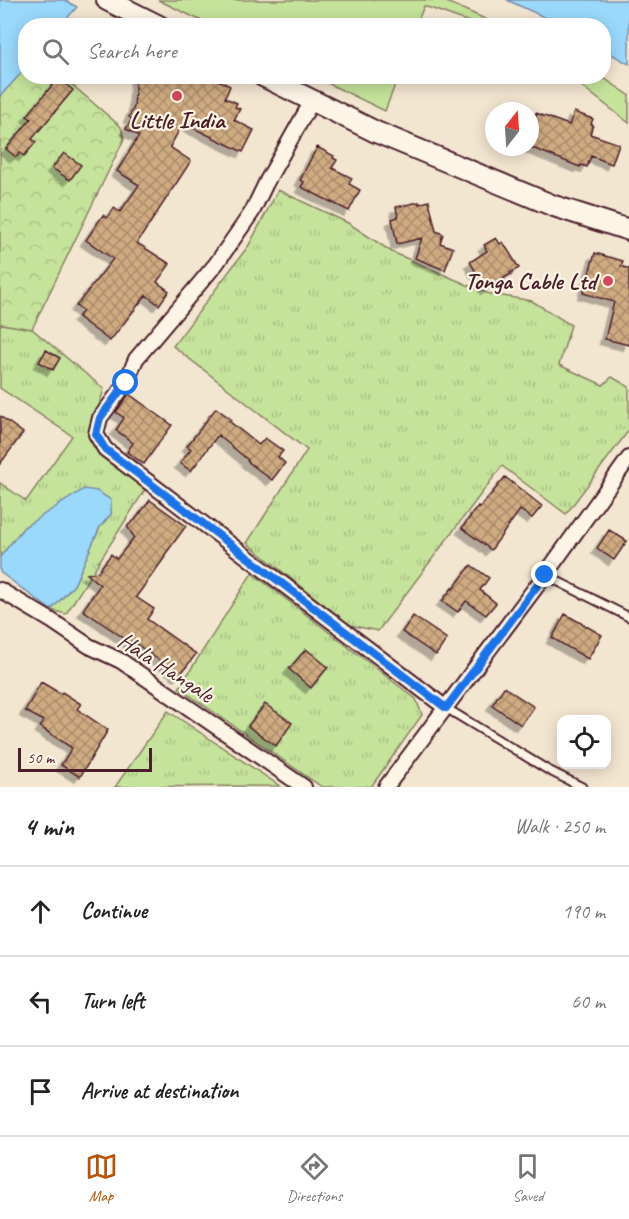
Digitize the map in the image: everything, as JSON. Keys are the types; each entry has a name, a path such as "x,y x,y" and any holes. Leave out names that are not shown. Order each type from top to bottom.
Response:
{"street":[{"path":"107,0 143,18"},
{"path":"278,84 376,132 554,206 629,230"},
{"path":"312,101 252,212 216,264 136,359 126,383 100,418 96,434 105,449 446,708"},
{"path":"386,787 545,575 629,458"},
{"name":"Hala Hangale","path":"0,590 89,646 121,661 304,787"}],"lane":[{"path":"545,575 629,617"},
{"path":"446,708 548,770 582,787"}],"green space":[{"path":"158,0 442,0 483,18 458,18 424,6 419,18 195,18"},
{"path":"18,77 18,84 71,84 121,127 124,139 32,329 0,325 0,96"},
{"path":"611,83 629,95 629,123 579,84"},
{"path":"329,84 395,84 385,111"},
{"path":"278,190 348,223 392,252 486,293 532,301 571,325 559,365 603,385 612,377 629,387 629,430 566,514 502,466 378,631 349,625 247,543 307,450 173,346 249,245"},
{"path":"0,325 32,329 104,389 89,438 100,454 146,488 66,614 51,610 74,585 100,527 111,514 51,511 24,527 0,557 0,483 26,501 72,436 0,388"},
{"path":"252,573 416,699 422,715 371,787 322,787 179,688"},
{"path":"168,711 280,786 115,787"}],"water":[{"path":"0,0 64,0 77,7 67,18 18,18 18,77 0,96"},
{"path":"507,0 629,0 629,64 611,54 611,18 546,18"},
{"path":"84,489 97,491 111,500 111,514 100,527 74,585 51,610 0,572 0,557 24,527"}],"building":[{"path":"53,84 66,84 73,90 32,139 36,142 24,156 20,153 16,157 6,149 31,119 27,116"},
{"path":"135,84 226,84 230,86 225,98 237,103 235,107 240,109 234,120 254,130 243,152 183,123 170,147 191,161 137,243 170,264 157,282 169,291 159,305 146,295 110,341 78,317 83,311 76,306 113,259 86,240 103,215 107,218 114,208 120,212 139,185 117,171 139,136 126,129 132,119 129,117 134,107"},
{"path":"574,112 593,119 590,134 619,144 612,164 591,156 587,167 581,165 580,167 539,151 539,114 569,125"},
{"path":"317,147 334,156 333,158 337,160 332,168 352,178 349,184 360,190 349,211 301,187 304,182 300,180"},
{"path":"64,153 81,165 70,180 52,168"},
{"path":"429,201 436,231 443,234 440,243 453,248 445,270 415,258 422,238 397,244 392,219 398,217 396,207"},
{"path":"496,238 500,244 503,242 519,268 486,289 470,262 487,251 484,245"},
{"name":"Tonga Cable Ltd","path":"595,253 623,261 621,266 629,269 629,345 605,339 614,302 583,293"},
{"path":"46,350 60,358 53,370 39,362"},
{"path":"129,394 172,425 144,464 127,452 133,443 116,430 124,418 116,412"},
{"path":"216,408 259,445 265,438 283,451 278,457 285,463 272,480 218,435 191,471 180,463 191,449 187,446"},
{"path":"0,416 23,433 0,464"},
{"path":"505,477 542,506 532,518 520,510 491,550 462,528 478,506 480,508"},
{"path":"150,500 186,526 136,597 154,609 147,619 196,654 180,675 83,610 100,585 87,574 98,572 111,554 117,559 134,537 127,526 135,520"},
{"path":"609,530 627,541 614,560 597,548"},
{"path":"471,565 489,578 480,590 496,603 486,615 466,601 458,612 442,601"},
{"path":"565,614 602,635 588,659 552,638"},
{"path":"413,616 447,639 436,655 402,632"},
{"path":"306,649 328,667 311,688 289,669"},
{"path":"41,682 81,704 77,709 108,730 80,777 61,765 72,748 40,727 44,721 25,711"},
{"path":"504,687 534,707 521,725 492,705"},
{"path":"265,704 292,723 276,746 248,726"}],"place":[{"name":"Little India","path":"177,96"},
{"name":"Tonga Cable Ltd","path":"608,281"}],"route":[{"path":"126,383 100,418 96,434 105,449 446,708 545,575"}]}
